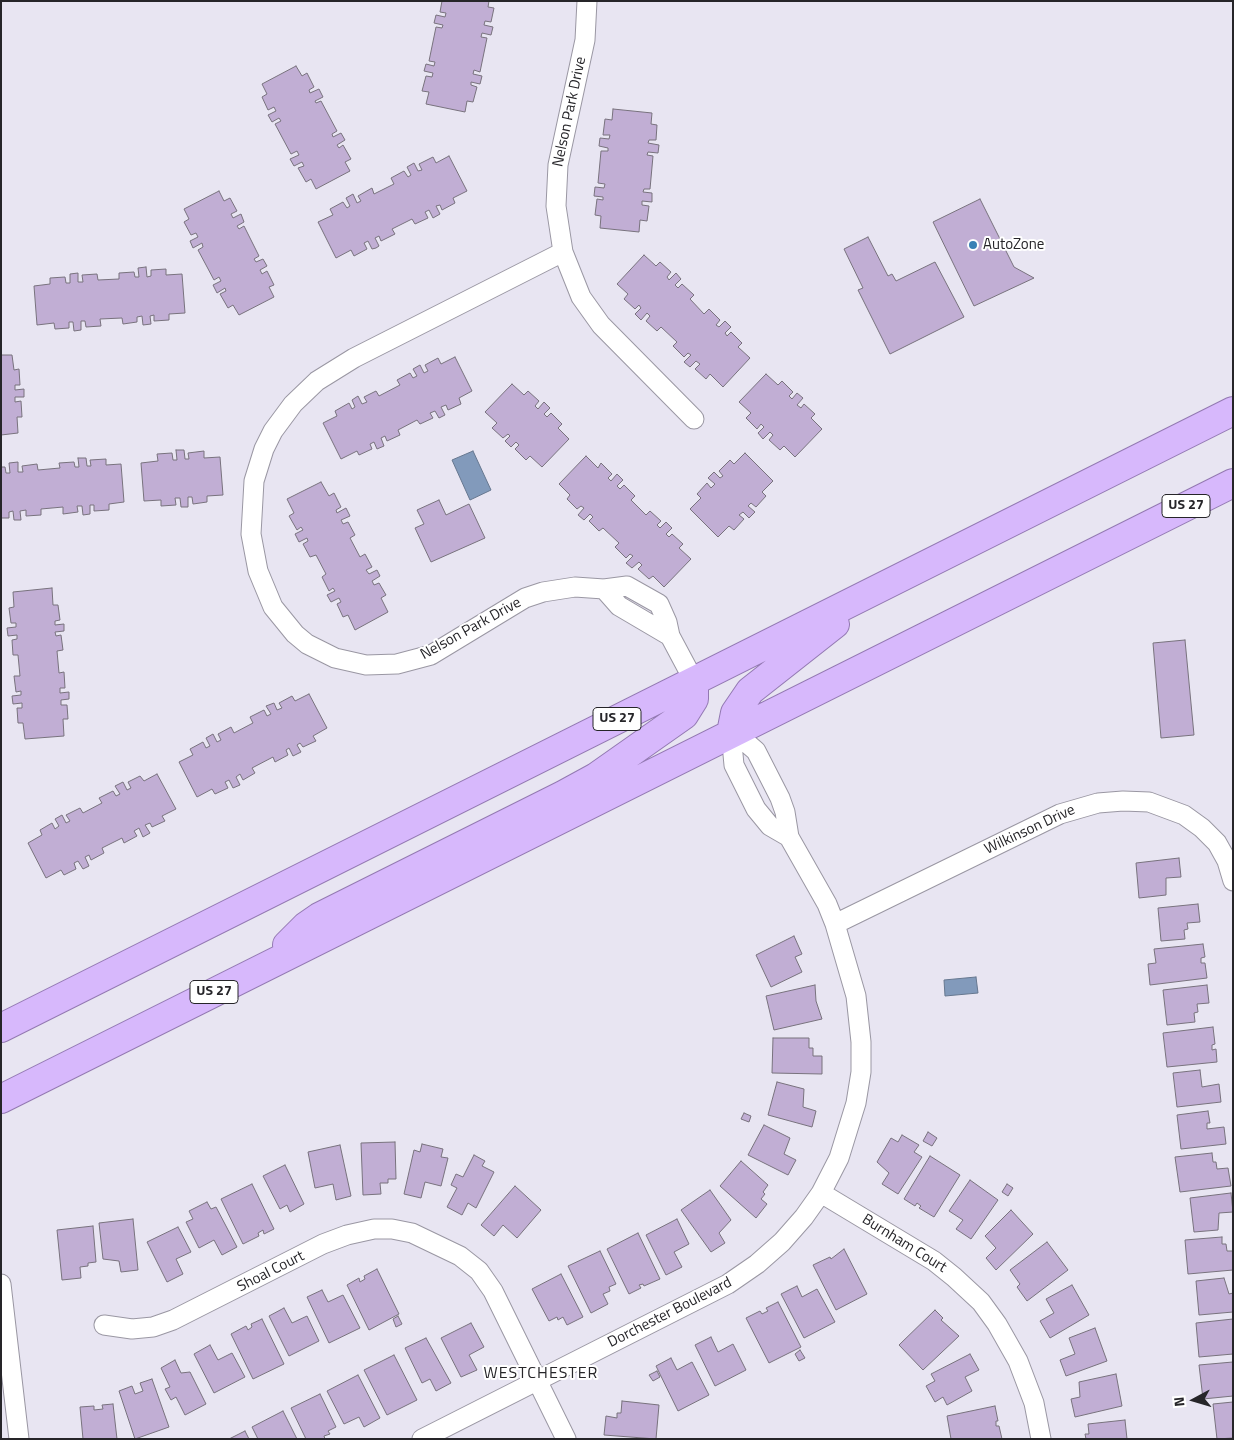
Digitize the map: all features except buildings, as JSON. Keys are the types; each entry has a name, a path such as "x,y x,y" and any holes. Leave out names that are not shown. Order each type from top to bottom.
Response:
{"highway":[{"name":"US 27","path":"1,1028 694,681 878,591 1233,411"},
{"name":"US 27","path":"1,1099 1233,483"},
{"path":"731,733 735,713 750,691 878,591"},
{"path":"279,960 294,938 319,917 580,786 675,723 690,708 695,689 694,681"}],"street":[{"name":"Nelson Park Drive","path":"587,1 582,53 558,165 556,206 563,252 581,297 601,325 694,419"},
{"name":"Nelson Park Drive","path":"563,252 354,358 304,392 283,416 264,449 254,481 251,534 256,562 264,589 284,622 301,639 320,652 335,658 366,665 397,664 430,654 525,598 543,592 575,587 604,589 627,586 659,604 667,622 670,636 694,681"},
{"name":"Dorchester Boulevard","path":"422,1439 713,1293 736,1279 782,1242 804,1217 821,1193 839,1158 856,1103 861,1072 858,1012 852,982 835,924 827,904 789,837 785,812 762,760 749,744 731,733"},
{"path":"731,733 734,764 756,809 770,826 789,837"},
{"name":"Wilkinson Drive","path":"835,924 1060,814 1105,802 1149,802 1184,814 1202,828 1216,843 1227,861 1233,881"},
{"name":"Burnham Court","path":"821,1193 934,1261 981,1302 997,1324 1018,1362 1034,1403 1040,1439"},
{"name":"Shoal Court","path":"104,1325 132,1330 153,1327 173,1320 323,1244 347,1235 374,1229 392,1229 412,1233 439,1244 460,1256 479,1271 493,1291 566,1439"},
{"path":"1,1284 19,1439"}],"water":[{"path":"473,451 491,490 470,500 452,460"},
{"path":"976,977 978,993 945,996 944,980"}],"place":[{"name":"AutoZone","path":"973,245"}],"district":[{"name":"WESTCHESTER","path":"541,1374"}]}
